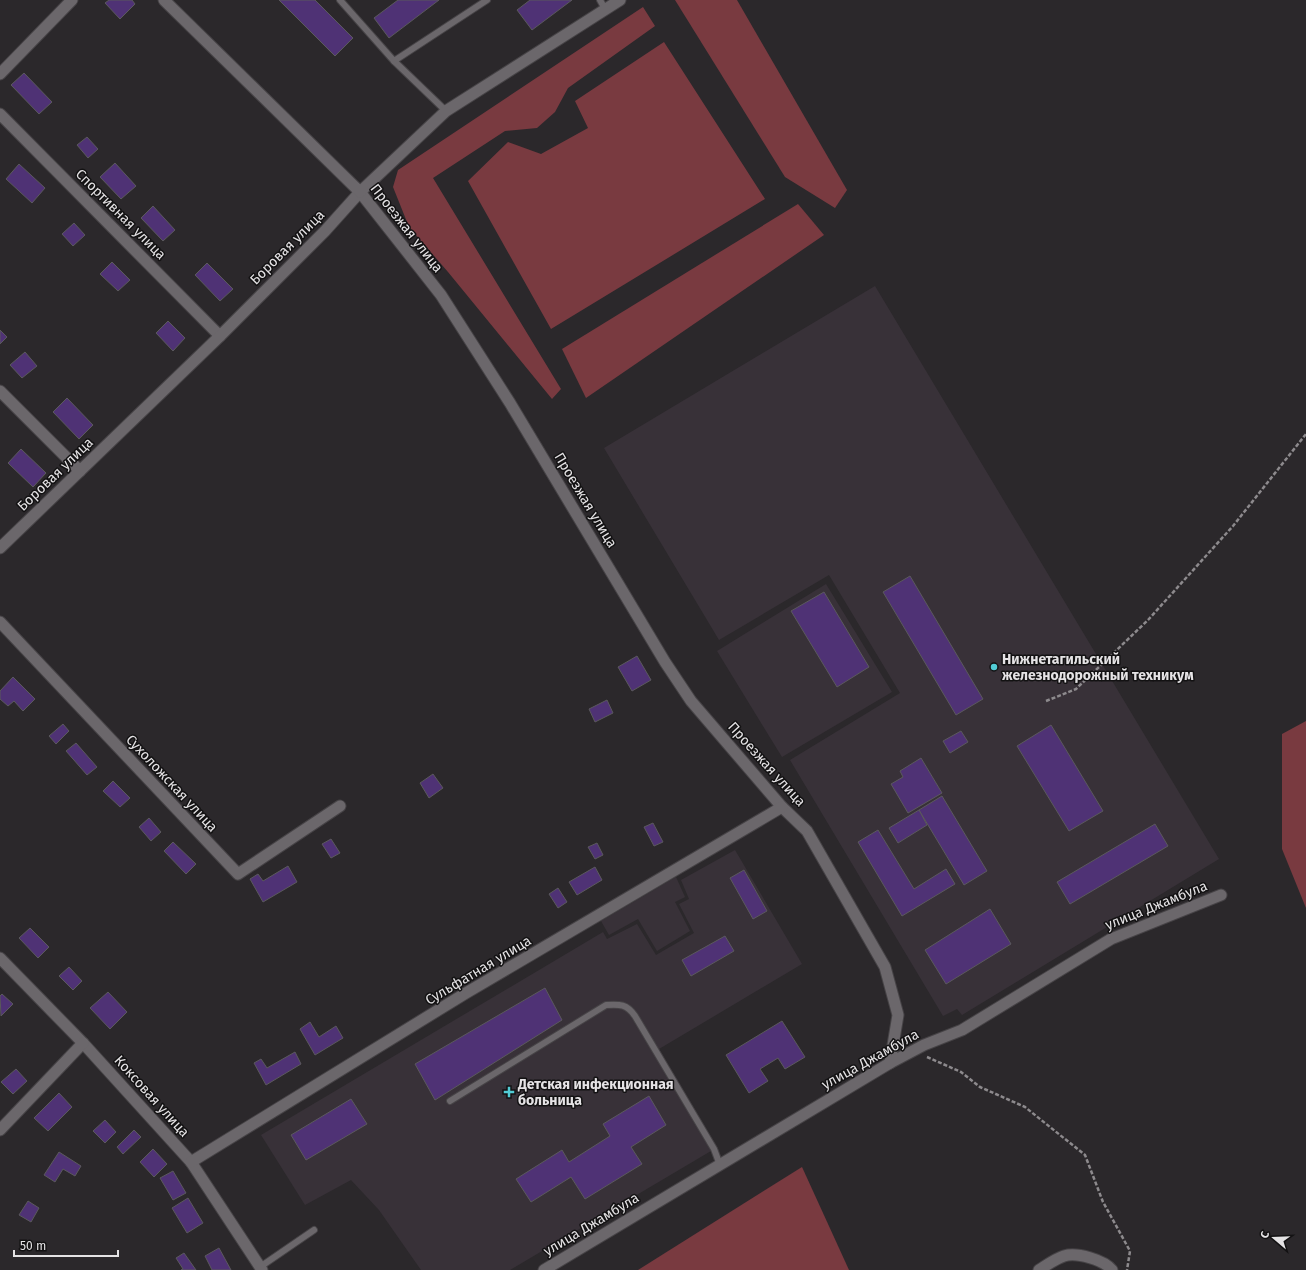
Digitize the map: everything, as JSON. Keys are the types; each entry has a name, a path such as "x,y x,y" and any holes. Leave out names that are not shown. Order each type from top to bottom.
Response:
{"street":[{"path":"0,74 72,0"},
{"name":"Проезжая улица","path":"164,0 360,192 441,295 510,403 665,662 691,701 782,807 807,831 885,967 898,1015 890,1063"},
{"name":"Боровая улица","path":"0,548 220,336 325,230 360,192 446,111 602,4 620,0"},
{"name":"Спортивная улица","path":"0,114 220,336"},
{"path":"0,391 80,471"},
{"name":"Сухоложская улица","path":"0,622 238,874 340,806"},
{"name":"Сульфатная улица","path":"191,1162 466,993 782,807"},
{"name":"улица Джамбула","path":"544,1270 890,1063 924,1045 962,1030 1111,939 1221,895"},
{"name":"Коксовая улица","path":"0,958 83,1043 191,1162 261,1268"},
{"path":"0,1130 83,1043"},
{"path":"1039,1270 1066,1255 1092,1257 1109,1266 1112,1270"}],"lane":[{"path":"340,0 394,61 446,111"},
{"path":"394,61 487,0"},
{"path":"450,1101 606,1005 621,1004 629,1008 635,1016 714,1149 720,1165"},
{"path":"261,1268 314,1230"}],"path":[{"path":"1046,701 1076,689 1148,620 1233,526 1306,434"},
{"path":"924,1045 926,1056 961,1072 980,1087 1024,1107 1085,1155 1103,1202 1130,1251 1127,1270"}],"shaded area":[{"path":"675,0 737,0 847,190 835,208 785,177"},
{"path":"643,7 655,26 568,88 555,112 537,128 505,131 433,178 561,389 552,399 448,272 409,227 393,187 398,170"},
{"path":"664,42 765,199 551,329 468,181 508,142 541,154 588,128 575,101"},
{"path":"798,204 824,235 586,398 562,349"},
{"name":"Нижнетагильский железнодорожный техникум","path":"875,286 1219,859 962,1015 957,1009 943,1016 790,760 900,693 829,575 719,640 604,448"},
{"path":"826,584 892,692 782,757 717,651"},
{"path":"1306,721 1306,908 1282,849 1282,734"},
{"name":"Детская инфекционная больница","path":"735,850 802,964 659,1049 716,1148 510,1270 421,1270 379,1210 351,1180 305,1205 261,1135 603,932 607,939 637,924 656,955 694,933 679,904 689,899 681,880"},
{"path":"676,877 685,897 675,902 690,931 657,951 638,919 609,935 601,921"},
{"path":"802,1167 849,1270 638,1270"}],"building":[{"path":"109,0 132,0 135,4 120,19 105,3"},
{"path":"279,0 315,0 353,38 335,56"},
{"path":"398,0 439,0 389,38 374,18"},
{"path":"530,0 572,0 532,30 517,10"},
{"path":"24,73 52,102 39,114 11,85"},
{"path":"87,137 98,149 88,158 77,145"},
{"path":"115,163 136,186 121,199 100,177"},
{"path":"19,164 45,188 32,203 6,179"},
{"path":"153,206 175,230 163,241 141,218"},
{"path":"74,223 85,235 73,246 62,234"},
{"path":"112,262 130,280 118,291 100,274"},
{"path":"207,263 233,289 220,301 195,275"},
{"path":"168,321 185,338 173,351 156,333"},
{"path":"0,330 7,337 0,344"},
{"path":"25,352 37,366 22,378 10,365"},
{"path":"67,398 93,425 79,439 53,412"},
{"path":"21,449 46,473 33,487 8,463"},
{"path":"910,576 983,699 956,715 883,592"},
{"path":"824,592 869,667 837,687 791,611"},
{"path":"637,656 651,680 632,691 618,667"},
{"path":"13,677 35,699 23,711 14,701 8,706 0,699 0,691"},
{"path":"607,700 613,713 595,722 589,709"},
{"path":"63,724 69,731 56,744 49,736"},
{"path":"1051,725 1103,811 1069,831 1017,746"},
{"path":"961,731 968,742 950,753 943,741"},
{"path":"76,743 97,767 87,775 66,751"},
{"path":"921,758 942,793 908,813 891,784 903,777 900,771"},
{"path":"433,774 443,788 429,798 420,783"},
{"path":"113,781 130,798 120,807 103,791"},
{"path":"942,796 987,871 964,885 919,810"},
{"path":"919,810 927,825 898,843 889,828"},
{"path":"149,818 161,832 151,841 139,827"},
{"path":"653,823 663,842 654,846 644,827"},
{"path":"1155,824 1168,846 1070,904 1057,882"},
{"path":"878,830 914,889 946,869 955,884 902,916 858,842"},
{"path":"331,839 340,853 331,858 322,844"},
{"path":"173,842 196,864 186,874 164,851"},
{"path":"597,843 603,855 595,859 588,847"},
{"path":"288,866 297,882 263,902 250,879 258,874 263,881"},
{"path":"595,867 602,880 577,895 569,882"},
{"path":"744,870 767,911 753,919 730,878"},
{"path":"558,888 567,902 558,908 549,894"},
{"path":"990,909 1011,944 946,984 925,950"},
{"path":"30,928 49,947 38,958 19,938"},
{"path":"725,936 734,951 691,976 682,960"},
{"path":"69,967 82,981 73,990 59,976"},
{"path":"545,988 562,1020 435,1100 415,1064"},
{"path":"108,992 127,1012 110,1029 90,1008"},
{"path":"2,994 13,1004 1,1016 0,996"},
{"path":"782,1021 805,1057 785,1069 778,1058 760,1069 768,1081 749,1093 726,1055"},
{"path":"310,1022 319,1037 336,1026 343,1038 315,1055 300,1029"},
{"path":"295,1052 301,1064 266,1085 254,1063 261,1059 267,1068"},
{"path":"16,1069 27,1081 13,1094 1,1082"},
{"path":"59,1093 72,1107 48,1131 34,1118"},
{"path":"649,1096 666,1125 631,1147 642,1164 585,1199 571,1177 531,1202 516,1179 562,1150 569,1162 610,1136 603,1124"},
{"path":"351,1099 367,1124 306,1160 291,1135"},
{"path":"105,1120 116,1132 105,1143 93,1131"},
{"path":"134,1130 141,1137 123,1154 117,1147"},
{"path":"153,1149 167,1164 154,1177 140,1162"},
{"path":"59,1152 81,1166 75,1176 63,1169 55,1182 44,1175"},
{"path":"173,1171 186,1193 173,1200 160,1178"},
{"path":"188,1198 203,1223 187,1233 172,1208"},
{"path":"28,1201 39,1208 31,1222 19,1215"},
{"path":"219,1248 231,1270 212,1270 205,1256"},
{"path":"184,1253 196,1270 181,1270 183,1269 176,1258"}],"place":[{"name":"Нижнетагильский железнодорожный техникум","path":"994,667"},
{"name":"Детская инфекционная больница","path":"509,1092"}]}
